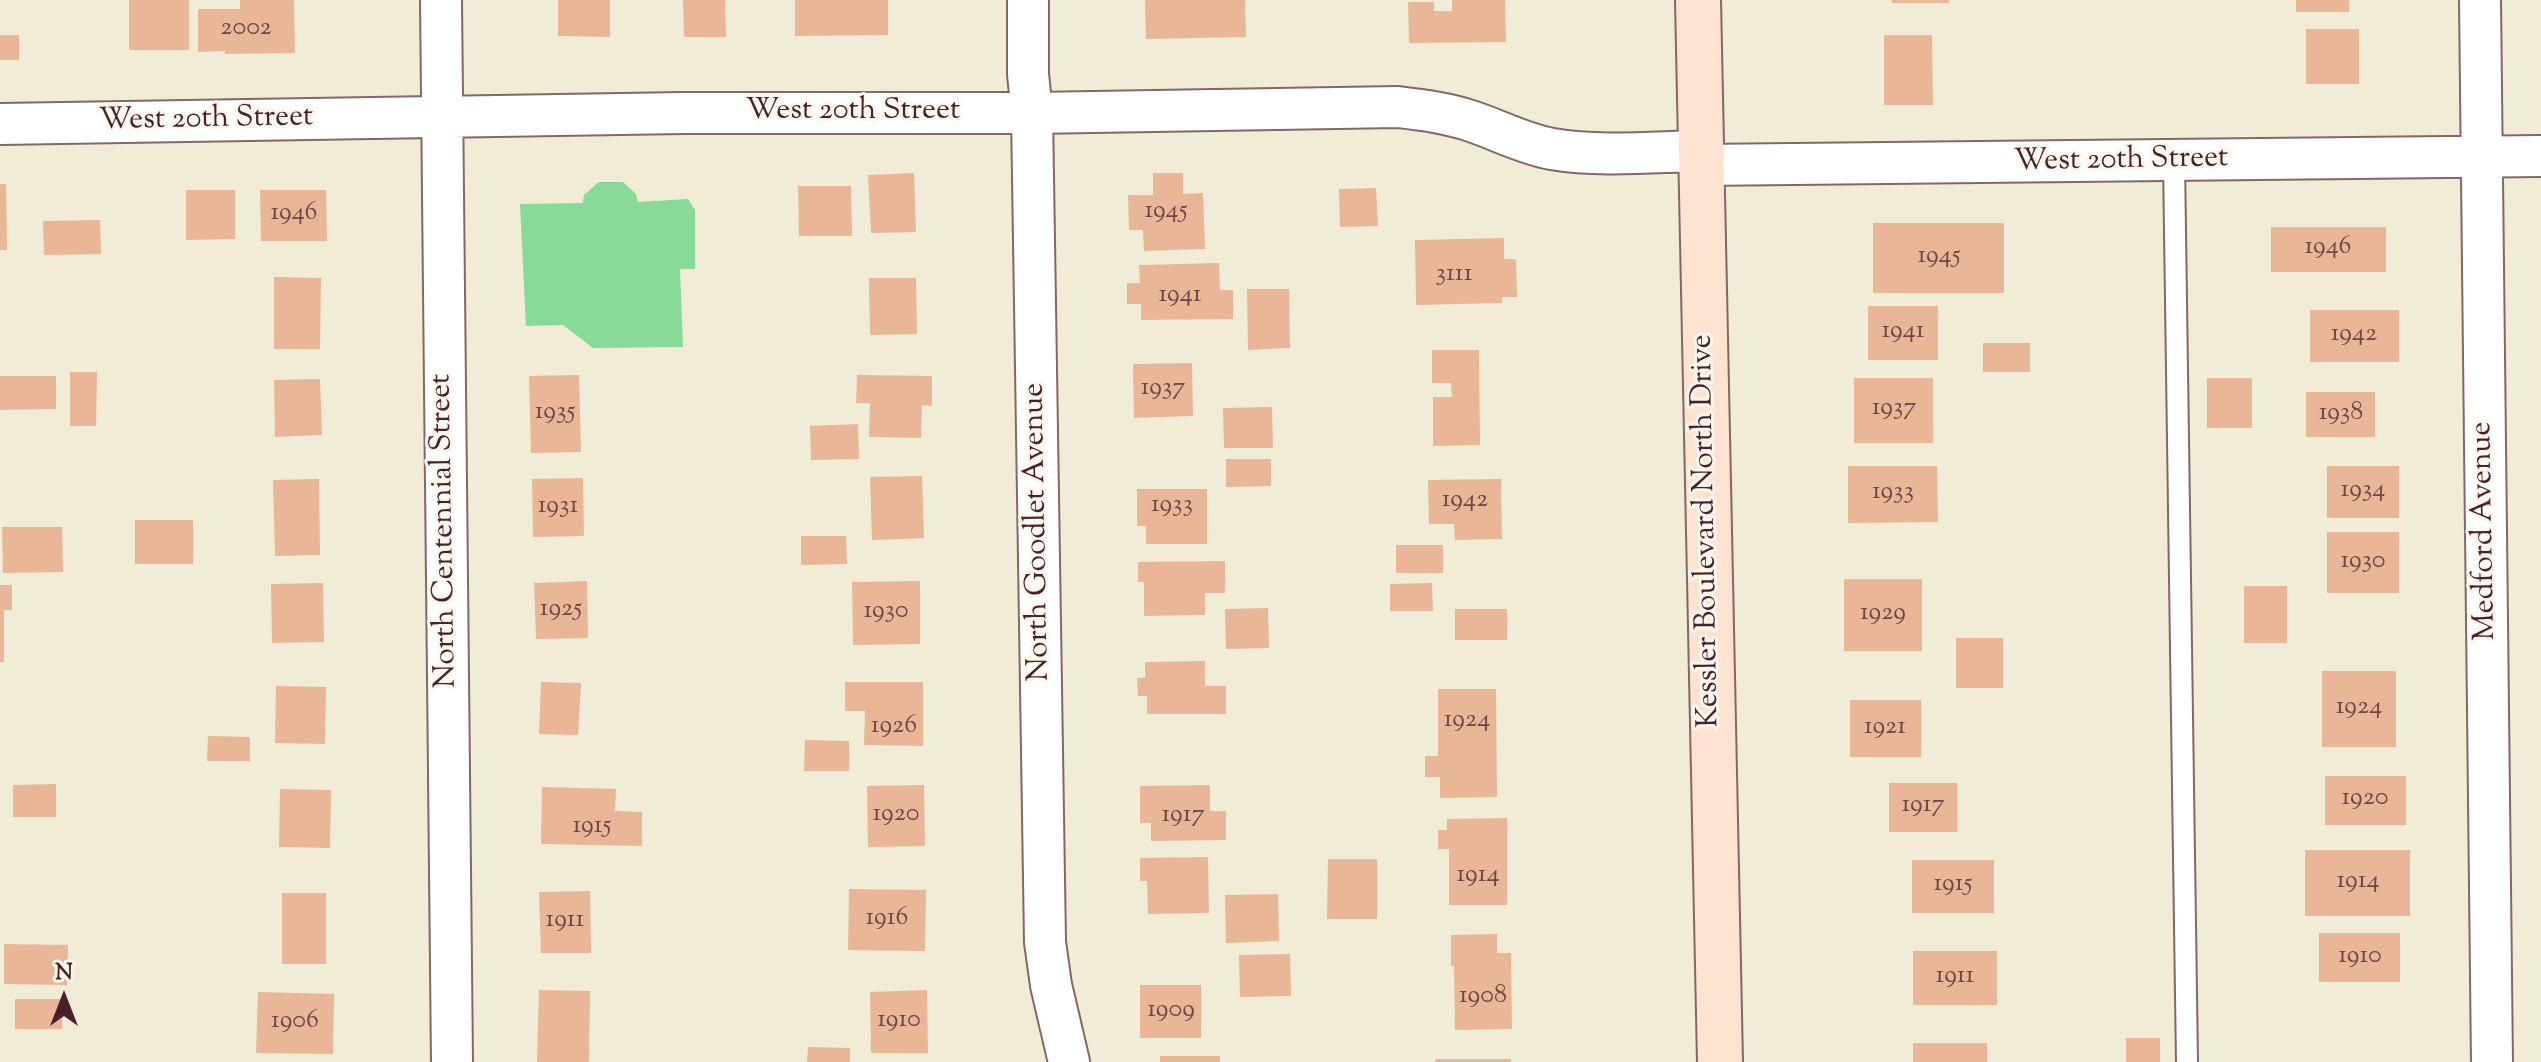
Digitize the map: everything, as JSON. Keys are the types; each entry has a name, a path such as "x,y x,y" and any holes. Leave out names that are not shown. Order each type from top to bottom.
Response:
{"main road":[{"name":"Kessler Boulevard North Drive","path":"1698,0 1720,1062"}],"street":[{"name":"North Centennial Street","path":"441,0 452,1062"},
{"name":"North Goodlet Avenue","path":"1028,0 1045,942 1051,985 1069,1062"},
{"name":"Medford Avenue","path":"2480,0 2492,1062"},
{"name":"West 20th Street","path":"0,124 683,113 1032,113 1398,107 1428,110 1471,121 1551,149 1700,158 2174,162 2541,156"}],"lane":[{"path":"2174,162 2187,1062"}],"green space":[{"path":"599,182 623,182 636,194 638,202 688,199 695,210 695,269 680,269 683,347 593,348 563,325 526,326 520,204 583,203 584,195"}],"building":[{"path":"129,0 189,0 189,50 129,50"},
{"path":"240,0 294,0 295,53 198,52 198,9 240,9"},
{"path":"558,0 610,0 610,37 558,36"},
{"path":"683,0 725,0 726,37 684,37"},
{"path":"795,0 888,0 888,35 795,36"},
{"path":"1145,0 1245,0 1246,37 1146,39"},
{"path":"1452,0 1505,0 1506,42 1409,43 1408,2 1434,2 1434,11 1452,11"},
{"path":"1892,0 1949,0 1949,3 1892,3"},
{"path":"2296,0 2349,0 2349,12 2296,12"},
{"path":"2306,29 2359,29 2359,84 2306,84"},
{"path":"0,35 19,35 19,60 0,60"},
{"path":"1884,35 1932,35 1933,105 1884,105"},
{"path":"914,173 916,232 871,233 868,175"},
{"path":"1153,173 1183,173 1183,194 1203,193 1205,249 1144,251 1143,230 1129,230 1128,195 1153,195"},
{"path":"0,184 6,184 7,250 0,250"},
{"path":"798,186 851,186 852,236 799,236"},
{"path":"1376,188 1378,226 1340,227 1339,189"},
{"path":"186,190 235,190 235,239 186,240"},
{"path":"260,190 326,190 327,241 261,241"},
{"path":"100,220 101,254 44,255 43,221"},
{"path":"1873,223 2004,223 2004,293 1873,293"},
{"path":"2271,227 2386,227 2386,272 2271,272"},
{"path":"1504,238 1504,259 1516,259 1517,297 1502,297 1502,303 1416,305 1415,240"},
{"path":"1219,263 1220,290 1233,290 1233,319 1141,320 1141,304 1127,304 1127,283 1140,283 1139,265"},
{"path":"274,277 321,278 320,349 274,349"},
{"path":"869,278 916,278 917,334 870,335"},
{"path":"1247,289 1289,289 1290,348 1248,350"},
{"path":"1868,306 1938,306 1938,360 1868,360"},
{"path":"2310,310 2399,310 2399,362 2310,362"},
{"path":"1983,343 2030,343 2030,372 1983,372"},
{"path":"1432,350 1479,350 1480,445 1433,446 1433,397 1452,397 1451,383 1432,383"},
{"path":"1192,363 1193,416 1134,418 1133,364"},
{"path":"70,372 97,372 96,426 70,426"},
{"path":"579,375 581,452 531,453 529,376"},
{"path":"857,375 932,376 932,406 922,405 921,438 869,437 870,403 856,403"},
{"path":"0,376 56,376 56,409 0,410"},
{"path":"1854,378 1933,378 1933,443 1854,443"},
{"path":"2207,378 2252,378 2252,428 2207,428"},
{"path":"320,379 322,435 275,437 274,380"},
{"path":"2306,392 2375,392 2375,437 2306,437"},
{"path":"1272,407 1273,448 1224,448 1223,408"},
{"path":"858,424 859,459 811,460 810,426"},
{"path":"1226,459 1271,459 1271,486 1226,487"},
{"path":"1848,466 1937,466 1938,522 1848,523"},
{"path":"2327,466 2399,466 2399,518 2327,518"},
{"path":"922,476 924,538 872,540 870,477"},
{"path":"583,478 584,536 533,537 532,479"},
{"path":"319,479 320,555 275,556 273,480"},
{"path":"1501,479 1502,539 1455,540 1454,524 1429,524 1428,480"},
{"path":"1137,489 1207,489 1207,544 1146,544 1146,526 1137,526"},
{"path":"135,520 193,520 193,564 135,564"},
{"path":"2,527 62,527 63,572 3,573"},
{"path":"2327,532 2399,532 2399,593 2327,593"},
{"path":"801,536 846,536 847,564 801,565"},
{"path":"1396,545 1443,545 1443,573 1396,573"},
{"path":"1225,561 1225,593 1205,593 1205,615 1144,616 1144,582 1138,582 1138,562"},
{"path":"1844,579 1922,579 1922,651 1844,651"},
{"path":"587,581 588,638 536,639 534,583"},
{"path":"920,581 920,644 853,645 852,582"},
{"path":"323,583 324,642 272,643 271,584"},
{"path":"1432,583 1433,611 1390,611 1390,584"},
{"path":"0,585 12,585 12,610 4,610 4,662 0,662"},
{"path":"2244,586 2287,586 2287,643 2244,643"},
{"path":"1268,608 1269,648 1226,649 1225,609"},
{"path":"1455,609 1507,609 1507,640 1455,640"},
{"path":"1956,638 2003,638 2003,688 1956,688"},
{"path":"1205,661 1205,686 1226,686 1226,714 1147,714 1147,696 1138,696 1137,678 1145,678 1145,662"},
{"path":"2322,671 2396,671 2396,747 2322,747"},
{"path":"541,682 581,683 578,735 539,734"},
{"path":"845,682 923,682 923,746 864,745 865,711 845,711"},
{"path":"276,686 326,687 325,744 275,743"},
{"path":"1438,689 1496,689 1497,797 1440,798 1440,777 1425,777 1425,756 1438,756"},
{"path":"1850,700 1921,700 1921,757 1850,757"},
{"path":"208,736 250,737 250,761 207,761"},
{"path":"805,740 849,741 849,771 804,771"},
{"path":"2325,776 2406,776 2406,825 2325,825"},
{"path":"1889,783 1957,783 1957,832 1889,832"},
{"path":"56,784 56,817 13,817 13,785"},
{"path":"924,785 925,846 868,847 867,786"},
{"path":"1210,785 1210,811 1226,811 1226,840 1151,841 1151,823 1140,823 1140,786"},
{"path":"542,787 616,789 615,811 642,812 642,846 541,844"},
{"path":"280,789 331,790 330,848 279,847"},
{"path":"1507,818 1507,905 1449,905 1449,849 1438,849 1438,830 1447,830 1447,819"},
{"path":"2305,850 2410,850 2410,916 2305,916"},
{"path":"1208,857 1209,913 1148,914 1147,881 1140,881 1140,858"},
{"path":"1328,859 1377,859 1377,919 1327,919"},
{"path":"1912,860 1994,860 1994,913 1912,913"},
{"path":"849,889 926,890 925,951 848,950"},
{"path":"590,891 591,953 541,953 539,892"},
{"path":"282,893 326,893 326,964 282,964"},
{"path":"1278,894 1279,941 1226,943 1225,895"},
{"path":"2319,933 2400,933 2400,982 2319,982"},
{"path":"1497,934 1497,953 1511,953 1512,1029 1455,1030 1451,935"},
{"path":"4,944 68,945 67,985 4,984"},
{"path":"1913,951 1997,951 1997,1005 1913,1005"},
{"path":"1290,954 1291,996 1240,997 1239,955"},
{"path":"1140,985 1201,985 1201,1038 1140,1038"},
{"path":"539,990 590,991 589,1062 537,1062"},
{"path":"927,990 928,1053 871,1053 870,992"},
{"path":"258,992 334,994 333,1054 256,1053"},
{"path":"15,999 62,999 62,1029 15,1029"},
{"path":"2126,1038 2160,1038 2160,1062 2126,1062"},
{"path":"1913,1043 1987,1043 1987,1062 1913,1062"},
{"path":"808,1047 850,1048 850,1062 807,1062"},
{"path":"1160,1056 1220,1056 1220,1062 1160,1062"},
{"path":"1435,1059 1511,1059 1511,1062 1435,1062"}]}
